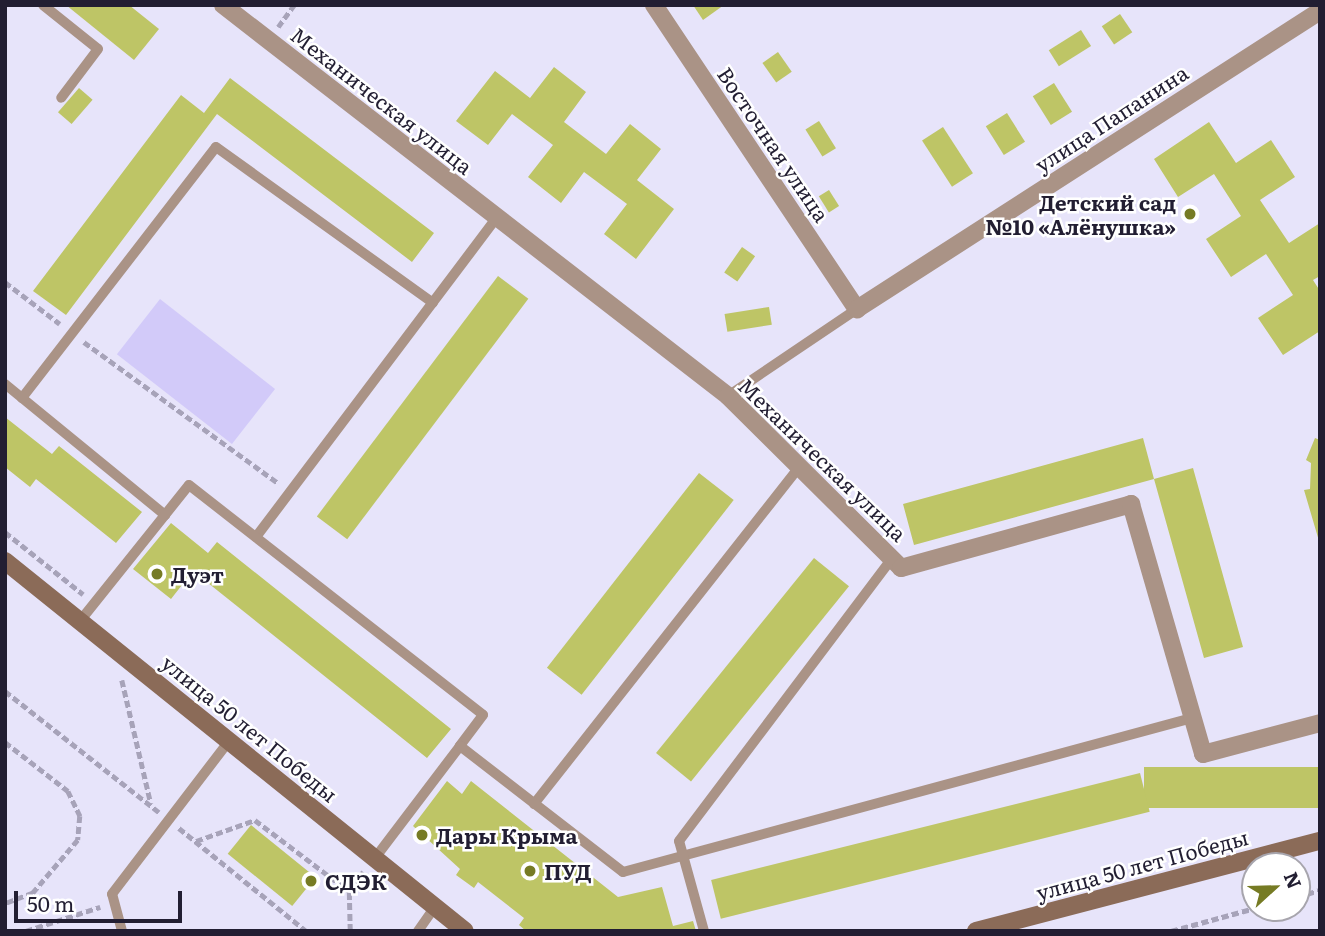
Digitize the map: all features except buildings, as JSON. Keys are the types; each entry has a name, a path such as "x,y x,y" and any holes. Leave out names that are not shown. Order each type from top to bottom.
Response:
{"main road":[{"name":"улица 50 лет Победы","path":"5,562 465,931"},
{"name":"улица 50 лет Победы","path":"976,931 1320,841"}],"street":[{"name":"Механическая улица","path":"223,5 728,397 901,568 1131,504 1203,754 1320,723"},
{"name":"Восточная улица","path":"654,5 857,309"},
{"name":"улица Папанина","path":"857,309 1320,10"}],"lane":[{"path":"43,5 98,49 61,98"},
{"path":"22,398 216,147 433,303"},
{"path":"256,537 496,218"},
{"path":"728,397 857,309"},
{"path":"5,384 165,515"},
{"path":"534,804 799,467"},
{"path":"80,621 189,485 483,715 375,858"},
{"path":"704,931 679,841 892,558"},
{"path":"460,746 623,872 1192,718"},
{"path":"122,931 112,894 229,741"},
{"path":"418,931 435,907"}],"path":[{"path":"5,282 290,492"},
{"path":"5,532 94,603"},
{"path":"114,649 152,806"},
{"path":"5,742 68,791 80,816 78,840 69,851 33,893 5,904"},
{"path":"196,841 255,820 349,891"},
{"path":"350,931 349,891 375,858"},
{"path":"26,931 114,902"},
{"path":"1171,931 1241,912"}],"shaded area":[{"path":"160,299 275,389 232,444 117,354"}],"place":[{"name":"Детский сад №10 «Алёнушка»","path":"1190,214"},
{"name":"Дуэт","path":"157,574"},
{"name":"Дары Крыма","path":"422,835"},
{"name":"ПУД","path":"530,871"},
{"name":"СДЭК","path":"311,881"}]}
